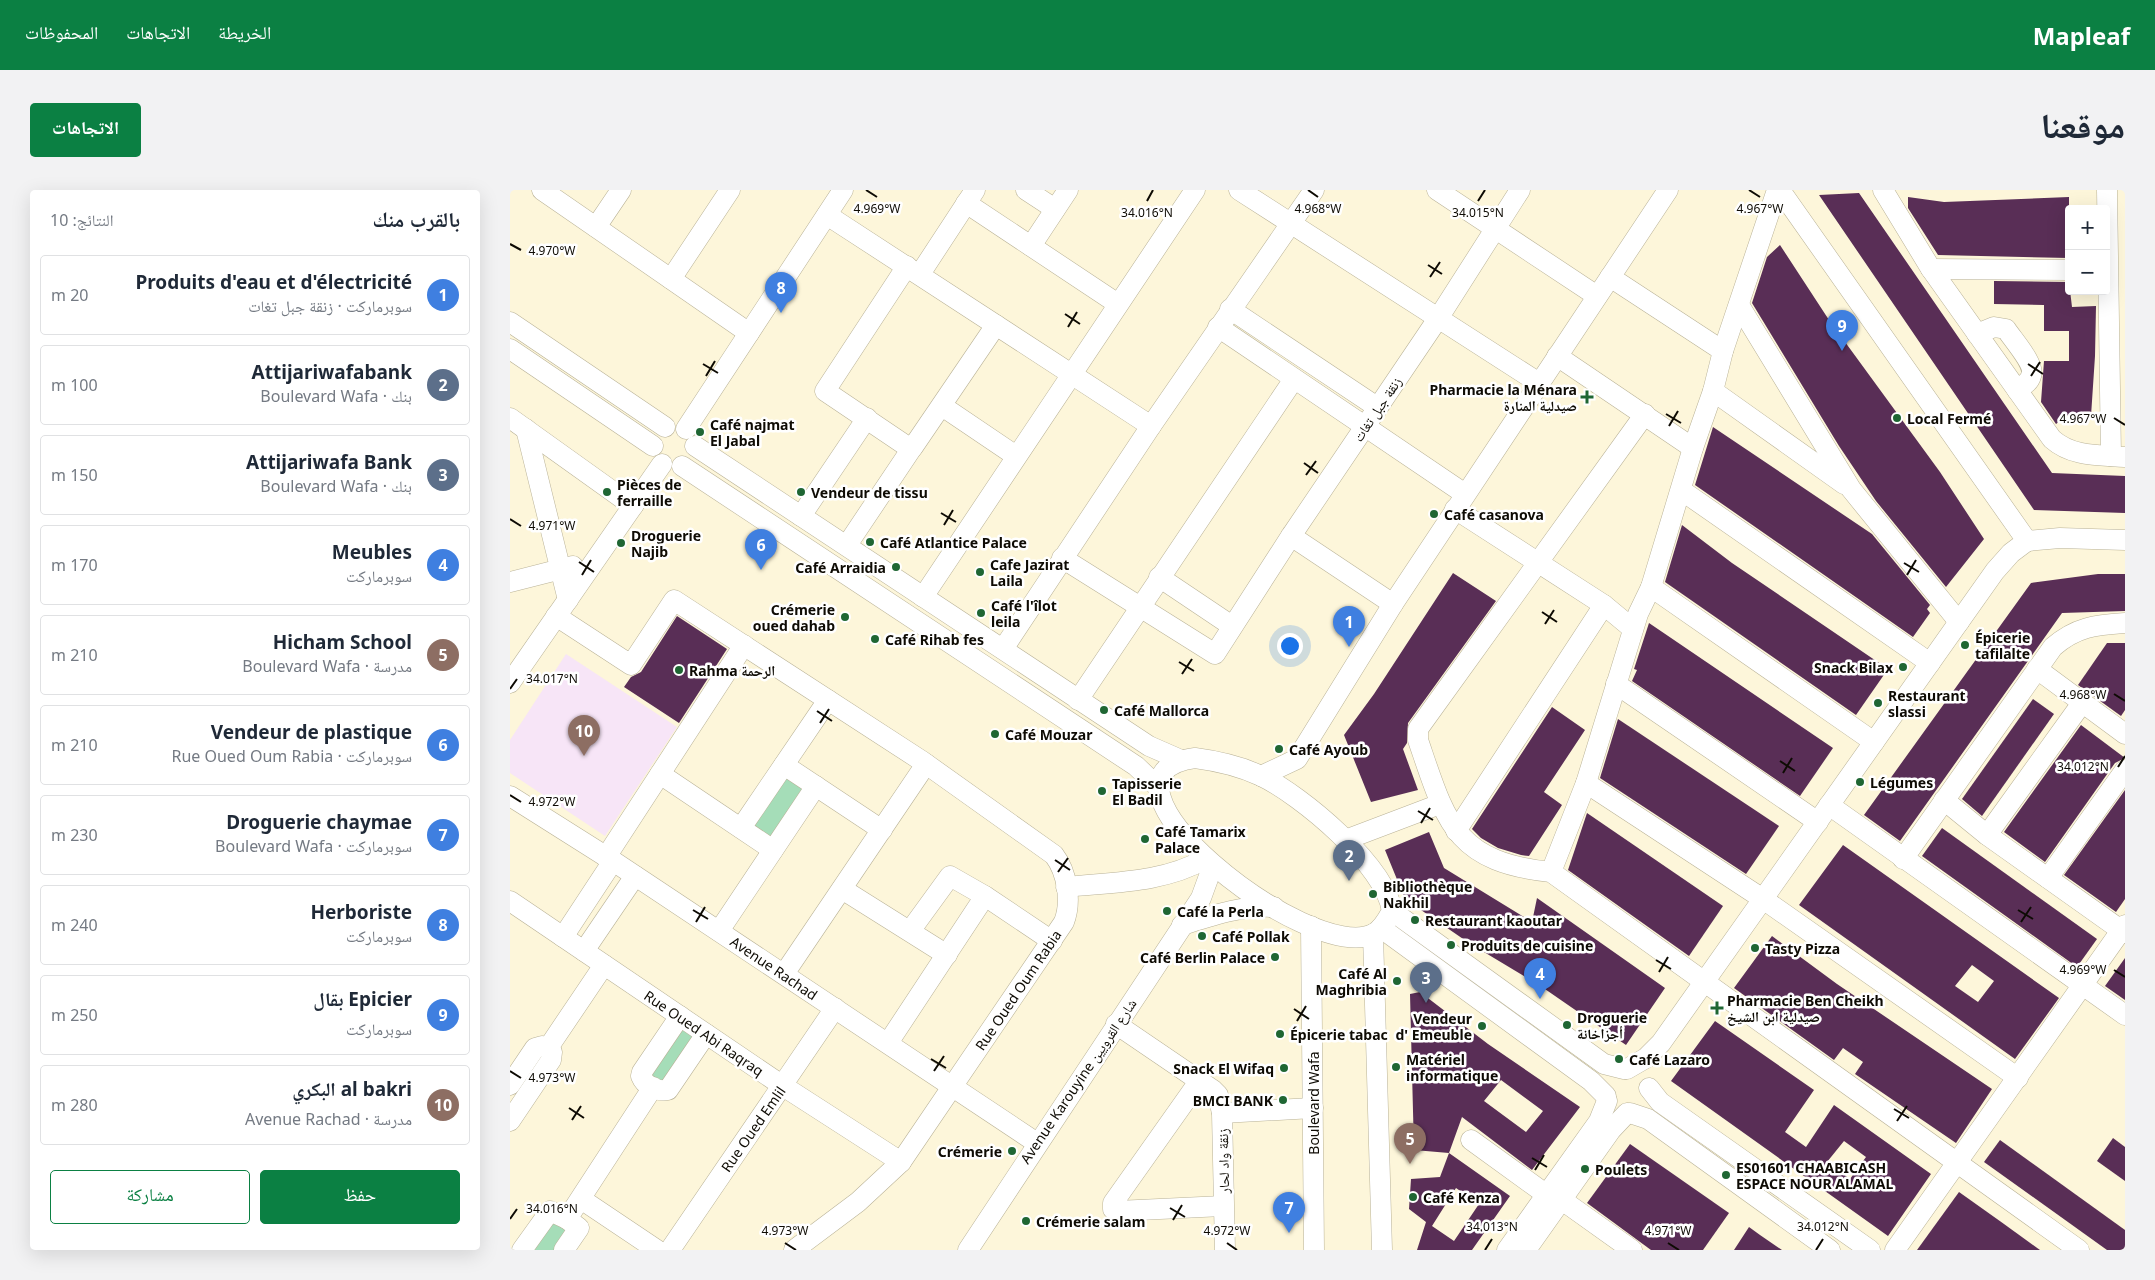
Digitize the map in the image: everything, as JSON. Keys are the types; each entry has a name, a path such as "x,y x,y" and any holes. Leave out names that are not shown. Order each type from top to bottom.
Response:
{"street":[{"path":"542,190 749,333"},
{"path":"596,228 621,190"},
{"path":"671,279 730,190"},
{"path":"1026,190 1055,209"},
{"path":"1030,246 1068,190"},
{"path":"923,597 1195,190"},
{"path":"1239,190 1539,383"},
{"path":"1002,649 1230,309 1314,190"},
{"path":"1437,190 1597,296"},
{"name":"زنقة جبل تغات","path":"1139,606 1215,654 1291,536 1439,317 1520,190"},
{"path":"1262,776 1297,759 1393,604 1668,190"},
{"path":"1551,872 1586,783 1633,629 1651,587 1693,448 1713,391 1723,351 1779,190"},
{"path":"1779,190 2027,541"},
{"path":"1882,190 1930,269 2052,439 2060,447 2071,452 2118,457 2116,294 2110,279"},
{"path":"2107,190 2107,250"},
{"path":"686,429 827,215 837,192"},
{"path":"912,448 825,391 913,270 970,197 1030,246 1118,304"},
{"path":"827,215 1151,426"},
{"path":"1930,269 2065,270"},
{"path":"1610,277 1723,351"},
{"path":"1739,305 1851,489 1959,622"},
{"path":"1230,309 1377,407"},
{"path":"510,322 665,427"},
{"path":"846,545 996,326"},
{"path":"1218,327 1365,426 1539,564 1604,606 1633,629"},
{"path":"510,349 653,446"},
{"path":"1557,356 1693,448"},
{"path":"1078,700 1139,606 1294,379"},
{"path":"1713,391 1851,489"},
{"path":"942,406 1016,456"},
{"path":"1645,414 1539,564 1418,729 1418,740 1440,804 1456,831 1488,857 1505,864 1551,872 2079,1250"},
{"path":"801,516 867,418"},
{"path":"518,424 633,506"},
{"path":"518,424 560,570 562,608"},
{"path":"674,425 686,429 692,434 695,446 691,458 682,466 674,468 662,464 654,454 653,446 656,434 665,427 674,425"},
{"path":"695,446 1149,746 1181,760"},
{"path":"510,683 662,464"},
{"path":"682,466 1136,766 1158,787 1162,805 1171,820 1208,861 1274,908 1311,926 1345,938 1377,931 1600,1088 1615,1110 1648,1120 1830,1250"},
{"path":"1681,490 1930,663"},
{"path":"1291,536 1393,604"},
{"path":"1507,1250 1611,1130 1629,1113 1645,1104 1652,1063 1662,1042 1995,571 2012,553 2027,541 2060,538 2125,540"},
{"path":"1062,558 1139,606"},
{"path":"511,580 594,561"},
{"path":"1160,577 1232,626"},
{"path":"1651,587 1874,742"},
{"name":"Rue Oued Oum Rabia","path":"562,608 631,665 674,600 926,764 1054,854 1062,865 1066,887 1066,915 1052,941 901,1162 858,1202 794,1250"},
{"path":"1456,831 1604,606"},
{"path":"1903,858 2053,647 2067,635 2098,625 2125,623"},
{"path":"563,936 660,774 744,645"},
{"path":"2037,669 2125,734"},
{"path":"1616,684 1818,822"},
{"path":"741,828 828,700"},
{"path":"1987,835 2082,703"},
{"path":"1158,787 1165,770 1171,764 1194,758 1231,764 1262,776 1298,799 1345,840 1377,878 1390,901 1392,911 1604,1064 1640,1073 1660,1102 1870,1250"},
{"path":"1297,759 1298,799"},
{"path":"784,974 926,764"},
{"path":"784,765 882,830"},
{"path":"2048,878 2125,770"},
{"path":"660,774 773,850"},
{"path":"1586,783 1763,899 2018,1078"},
{"path":"719,931 816,786"},
{"name":"Avenue Rachad","path":"510,796 610,859 1037,1143"},
{"path":"1895,1250 2124,929 1987,835 1944,800"},
{"path":"1345,840 1440,804"},
{"path":"1829,805 2125,1014"},
{"path":"1066,887 1161,877 1208,861"},
{"name":"Avenue Karouyine شارع القرويين","path":"955,1250 971,1243 1201,898 1210,876 1208,861"},
{"path":"584,952 635,876"},
{"path":"910,931 948,876 985,896 1052,941"},
{"path":"842,889 947,955"},
{"path":"888,1043 985,896"},
{"name":"Rue Oued Abi Raqraq","path":"510,901 783,1086 901,1162"},
{"path":"1182,925 1259,906 1274,908"},
{"path":"1382,1250 1377,931 1392,911"},
{"name":"Boulevard Wafa","path":"1311,926 1314,1250"},
{"path":"548,1048 604,965"},
{"name":"Rue Oued Emlil","path":"670,1250 835,1008"},
{"path":"680,1016 642,1072 642,1079 653,1088 668,1090 706,1034"},
{"name":"زنقة واد لحار","path":"1116,1024 1200,1080 1218,1095 1222,1113 1225,1250"},
{"path":"1526,1250 1599,1121 1606,1099 1609,1079 1613,1074 1646,1058 1662,1042"},
{"path":"510,1085 535,1048 542,1046 552,1052 551,1060 510,1121"},
{"path":"1200,1080 1114,1204 1113,1209 1117,1211 1223,1206"},
{"path":"567,1219 653,1088"},
{"path":"1222,1113 1313,1108"},
{"path":"1471,1140 1632,1250"},
{"path":"581,1199 657,1250"},
{"path":"522,1250 550,1211 567,1219 579,1228 564,1250"}],"shaded area":[{"path":"566,654 677,727 605,836 510,773 510,740"}],"green space":[{"path":"784,765 816,786 773,850 741,828"},
{"path":"680,1016 706,1034 668,1090 642,1079"},
{"path":"556,1212 578,1226 563,1250 524,1250"}],"building":[{"path":"1859,193 2052,473 2125,476 2125,513 2034,510 1819,195"},
{"path":"1908,197 1944,202 2069,197 2069,205 2065,205 2065,258 1938,255 1908,208"},
{"path":"1780,245 1829,320 1940,472 1984,539 1946,587 1876,501 1839,446 1752,303 1767,257"},
{"path":"1994,281 2065,282 2065,295 2071,295 2072,307 2096,306 2091,416 2068,415 2056,424 2041,402 2044,361 2069,361 2069,331 2044,331 2044,305 1994,304"},
{"path":"1713,427 1872,534 1930,605 1927,609 1930,613 1913,637 1695,485"},
{"path":"1682,525 1732,563 1888,669 1856,715 1665,582"},
{"path":"1453,573 1496,601 1408,723 1407,743 1403,749 1418,790 1371,802 1344,735 1374,694"},
{"path":"2098,574 2125,574 2125,611 2062,613 1900,841 1864,815 2031,583"},
{"name":"Rahma الرحمة","path":"677,616 727,649 679,723 624,687 631,677 641,672"},
{"path":"1649,623 1833,748 1800,796 1632,681 1637,670 1634,669"},
{"path":"2107,643 2125,643 2125,710 2121,716 2078,685"},
{"path":"2033,699 2054,714 1982,816 1962,799"},
{"path":"1552,707 1585,730 1544,792 1562,805 1529,856 1521,855 1498,848 1481,838 1472,829"},
{"path":"1618,719 1779,826 1746,874 1600,778"},
{"path":"2081,725 2125,758 2115,763 2045,862 2004,832"},
{"path":"2125,790 2125,899 2116,912 2064,875"},
{"path":"1587,813 1723,906 1689,956 1568,870"},
{"path":"1942,828 2097,939 2077,967 1922,856"},
{"path":"1429,832 1444,868 1532,922 1537,898 1665,988 1626,1045 1542,987 1469,943 1405,899 1385,850"},
{"path":"1843,845 2059,998 2015,1059 1799,905","holes":["1972,965 1994,981 1978,1002 1955,986"]},
{"path":"1772,936 1837,984 1992,1089 1956,1143 1855,1074 1863,1062 1843,1048 1834,1060 1734,988"},
{"path":"2125,958 2125,1000 2105,986"},
{"path":"1420,992 1488,1044 1580,1107 1532,1170 1462,1117 1449,1153 1414,1150 1410,994","holes":["1501,1080 1543,1111 1526,1132 1484,1101"]},
{"path":"1715,1021 1814,1090 1785,1132 1806,1147 1834,1105 1931,1174 1888,1236 1671,1081","holes":["1844,1141 1866,1157 1850,1179 1827,1162"]},
{"path":"2113,1138 2125,1147 2125,1181 2097,1161"},
{"path":"2000,1140 2125,1230 2125,1250 2107,1250 1984,1162"},
{"path":"1630,1144 1729,1213 1703,1250 1651,1250 1587,1203"},
{"path":"1449,1153 1510,1196 1472,1250 1417,1250 1426,1222 1409,1209 1411,1179 1440,1177","holes":["1456,1188 1479,1204 1454,1241 1432,1226"]},
{"path":"1959,1192 2004,1224 2040,1250 1917,1250"},
{"path":"1749,1227 1760,1235 1782,1250 1734,1250"}],"place":[{"name":"Herboriste","path":"781,313"},
{"name":"Epicier بقال","path":"1842,351"},
{"name":"Pharmacie la Ménara صيدلية المنارة","path":"1587,397"},
{"name":"Local Fermé","path":"1897,418"},
{"name":"Café najmat El Jabal","path":"700,432"},
{"name":"Pièces de ferraille","path":"607,492"},
{"name":"Vendeur de tissu","path":"801,492"},
{"name":"Café casanova","path":"1434,514"},
{"name":"Café Atlantice Palace","path":"870,542"},
{"name":"Droguerie Najib","path":"621,543"},
{"name":"Café Arraidia","path":"896,567"},
{"name":"Vendeur de plastique","path":"761,570"},
{"name":"Cafe Jazirat Laila","path":"980,572"},
{"name":"Café l'îlot leila","path":"981,613"},
{"name":"Crémerie oued dahab","path":"845,617"},
{"name":"Café Rihab fes","path":"875,639"},
{"name":"Épicerie tafilalte","path":"1965,645"},
{"name":"Produits d'eau et d'électricité","path":"1349,647"},
{"name":"Snack Bilax","path":"1903,667"},
{"name":"Rahma الرحمة","path":"679,670"},
{"name":"Restaurant slassi","path":"1878,703"},
{"name":"Café Mallorca","path":"1104,710"},
{"name":"Café Mouzar","path":"995,734"},
{"name":"Café Ayoub","path":"1279,749"},
{"name":"al bakri البكري","path":"584,756"},
{"name":"Légumes","path":"1860,782"},
{"name":"Tapisserie El Badil","path":"1102,791"},
{"name":"Café Tamarix Palace","path":"1145,839"},
{"name":"Attijariwafabank","path":"1349,881"},
{"name":"Bibliothèque Nakhil","path":"1373,894"},
{"name":"Café la Perla","path":"1167,911"},
{"name":"Restaurant kaoutar","path":"1415,920"},
{"name":"Café Pollak","path":"1202,936"},
{"name":"Produits de cuisine","path":"1451,945"},
{"name":"Tasty Pizza","path":"1755,948"},
{"name":"Café Berlin Palace","path":"1275,957"},
{"name":"Café Al Maghribia","path":"1397,981"},
{"name":"Meubles","path":"1540,999"},
{"name":"Attijariwafa Bank","path":"1426,1003"},
{"name":"Pharmacie Ben Cheikh صيدلية ابن الشيخ","path":"1717,1008"},
{"name":"Droguerie أجزاخانة","path":"1567,1025"},
{"name":"Vendeur d' Emeuble","path":"1482,1026"},
{"name":"Épicerie tabac","path":"1280,1034"},
{"name":"Café Lazaro","path":"1619,1059"},
{"name":"Matériel informatique","path":"1396,1067"},
{"name":"Snack El Wifaq","path":"1284,1068"},
{"name":"BMCI BANK","path":"1283,1100"},
{"name":"Crémerie","path":"1012,1151"},
{"name":"Hicham School","path":"1410,1164"},
{"name":"Poulets","path":"1585,1169"},
{"name":"ES01601 CHAABICASH ESPACE NOUR ALAMAL","path":"1726,1175"},
{"name":"Café Kenza","path":"1413,1197"},
{"name":"Crémerie salam","path":"1026,1221"},
{"name":"Droguerie chaymae","path":"1289,1233"}]}
